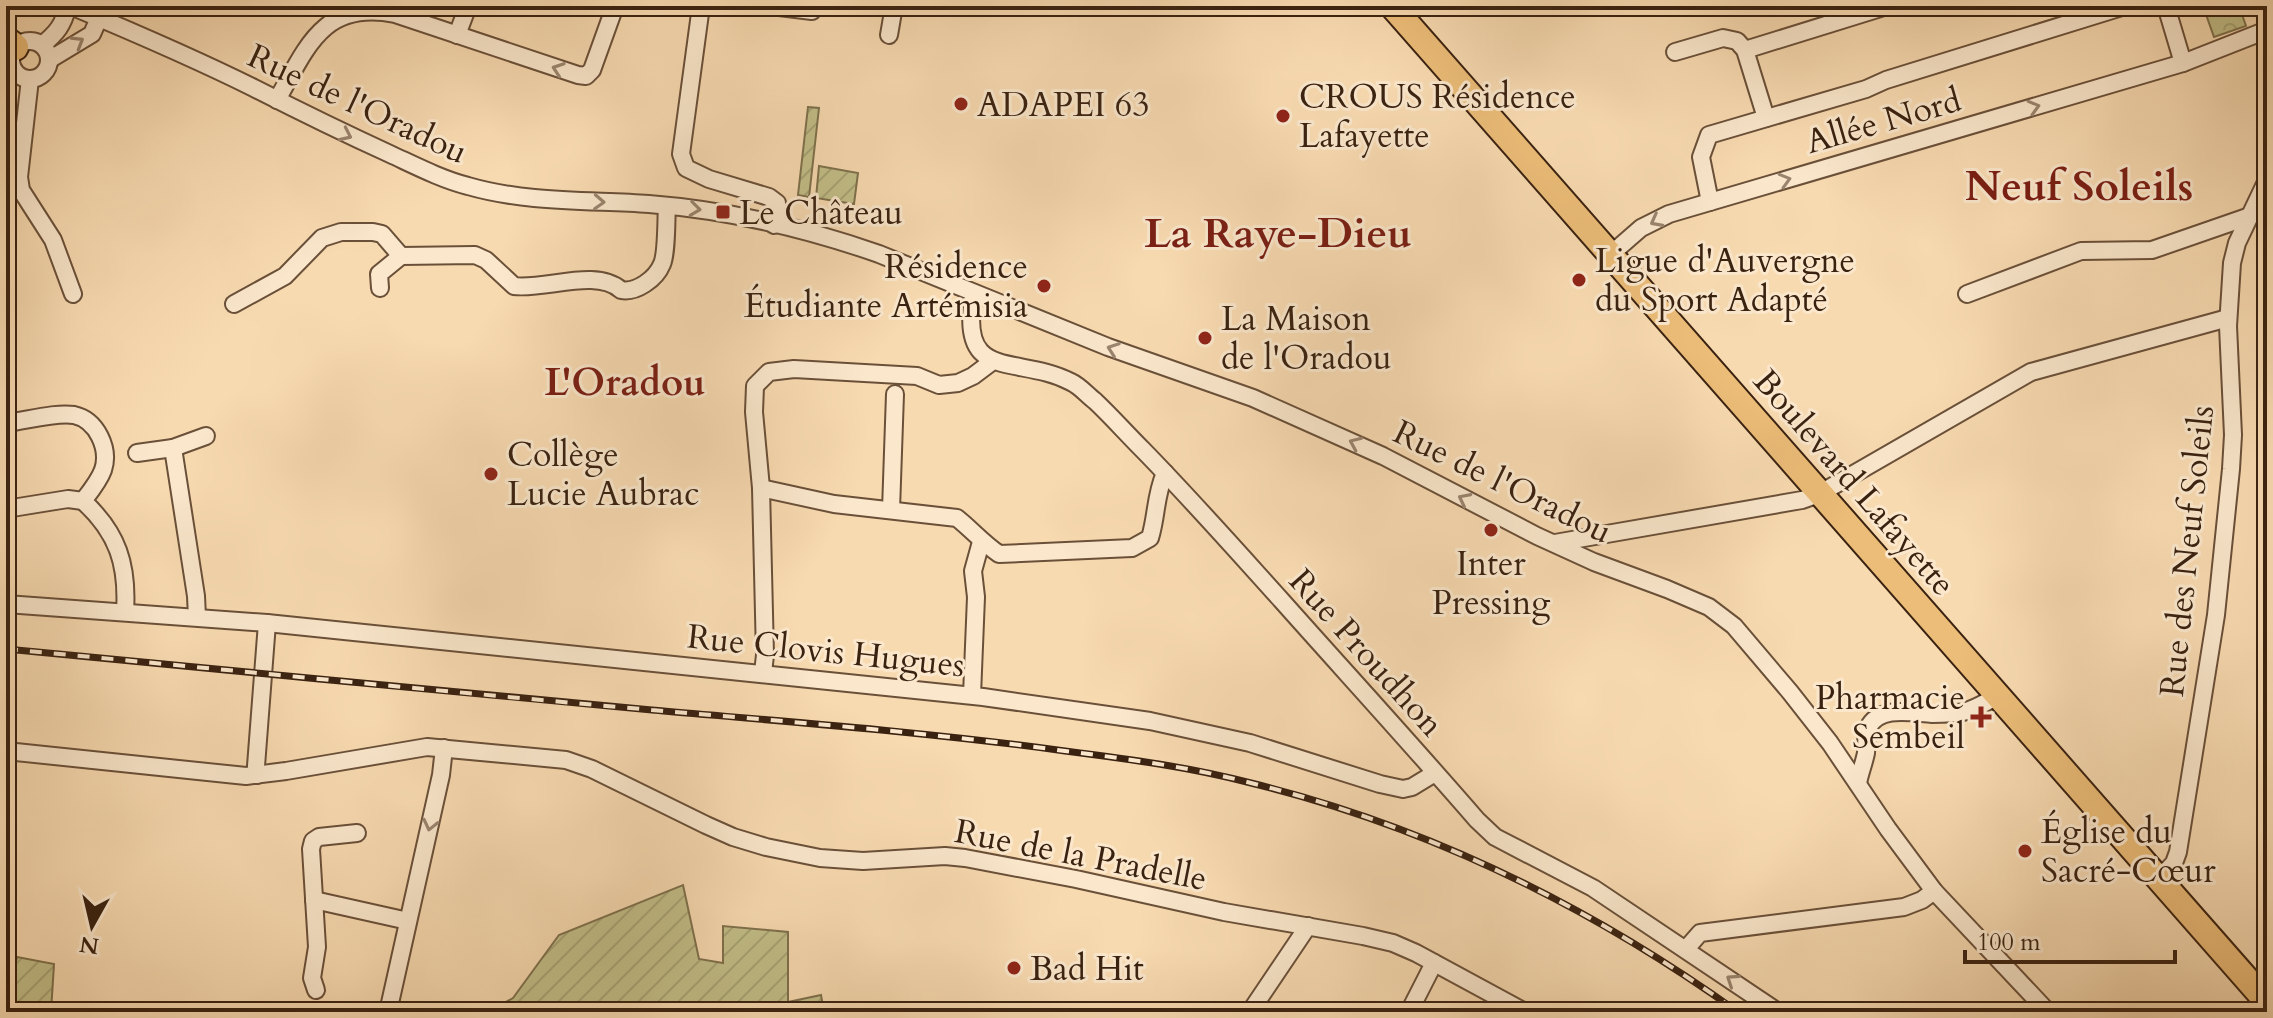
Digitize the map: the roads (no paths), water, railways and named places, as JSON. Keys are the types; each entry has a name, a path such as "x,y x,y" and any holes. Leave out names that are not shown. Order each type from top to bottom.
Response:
{"main road":[{"name":"Boulevard Lafayette","path":"1392,6 2267,1002"}],"street":[{"name":"Rue de l'Oradou","path":"70,6 155,41 308,117 443,179 531,198 723,212 853,245 1108,347 1253,398 1383,456 1594,562 1688,597 1722,616 1747,641 1830,743 1934,891 2048,1012"},
{"path":"45,52 31,40 20,43 9,53 15,72 30,79 45,71 45,52 70,6"},
{"path":"457,35 468,6"},
{"path":"277,100 314,39 326,25 349,13 396,10 457,35 586,76 592,70 615,6"},
{"path":"701,6 681,154 686,168 709,179 769,197 777,203 774,225"},
{"path":"771,6 812,11"},
{"path":"889,35 894,6"},
{"path":"1745,50 1887,6"},
{"path":"1710,202 1701,157 1709,135 2125,6"},
{"path":"2166,6 2183,63"},
{"path":"45,52 92,34 99,18"},
{"name":"Allée Nord","path":"1610,255 1656,219 2183,63 2267,30"},
{"path":"1675,52 1723,38 1737,41 1745,50 1766,118"},
{"path":"30,79 13,165 21,190 53,240 73,294"},
{"name":"Rue des Neuf Soleils","path":"2158,880 2174,863 2178,852 2216,615 2233,435 2228,318 2232,263 2237,243 2267,180"},
{"path":"380,288 379,274 401,256 475,255 486,260 514,286 594,280 612,283 621,290 633,290 649,280 662,264 667,206"},
{"path":"1967,294 2081,251 2152,250 2250,216"},
{"path":"234,304 285,276 322,238 341,232 382,234 401,256"},
{"path":"763,673 761,488 754,412 755,386 769,372 794,369 917,376 939,385 958,383 993,361 974,345 970,311 974,293"},
{"path":"1555,543 1802,500 1819,494 2031,372 2228,318"},
{"name":"Rue Proudhon","path":"993,361 1052,374 1074,383 1097,404 1165,473 1495,837 1593,888 1778,1012"},
{"path":"891,510 895,394"},
{"path":"6,423 74,415 93,427 100,436 104,467 83,501"},
{"path":"137,453 187,445 206,436"},
{"path":"173,448 197,617"},
{"path":"761,488 834,504 957,518 981,542 999,554 1132,548 1150,538 1158,491 1165,473"},
{"path":"6,509 68,499 83,501 95,512 116,543 127,588 125,612"},
{"path":"1594,562 1612,534"},
{"path":"972,695 976,597 973,571 981,542"},
{"name":"Rue Clovis Hugues","path":"6,604 267,623 972,695 1150,721 1250,743 1403,789 1435,773"},
{"path":"257,775 267,623"},
{"path":"1858,783 1869,726 1875,719 1895,712 1961,712 1975,709 1997,696"},
{"path":"388,1012 441,775 444,748"},
{"name":"Rue de la Pradelle","path":"6,751 257,775 408,749 444,748 549,757 580,764 733,837 766,847 803,855 863,861 945,856 965,858 1224,912 1393,943 1525,1012"},
{"path":"316,990 312,978 317,947 313,841 319,837 357,833"},
{"path":"1686,949 1700,933 1904,907 1934,891"},
{"path":"314,900 408,921"},
{"path":"1250,1012 1308,926"},
{"path":"1409,1012 1434,963"}],"railway":[{"path":"6,649 911,733 1014,744 1205,772 1316,801 1381,822 1505,874 1625,938 1738,1012"}],"place":[{"name":"ADAPEI 63","path":"961,104"},
{"name":"CROUS Résidence Lafayette","path":"1283,116"},
{"name":"Le Château","path":"723,212"},
{"name":"Ligue d'Auvergne du Sport Adapté","path":"1579,280"},
{"name":"Résidence Étudiante Artémisia","path":"1044,286"},
{"name":"La Maison de l'Oradou","path":"1205,338"},
{"name":"Collège Lucie Aubrac","path":"491,474"},
{"name":"Inter Pressing","path":"1491,530"},
{"name":"Pharmacie Sembeil","path":"1981,717"},
{"name":"Église du Sacré-Cœur","path":"2025,851"},
{"name":"Bad Hit","path":"1014,968"}],"district":[{"name":"Neuf Soleils","path":"2079,185"},
{"name":"La Raye-Dieu","path":"1278,232"},
{"name":"L'Oradou","path":"625,382"}]}
